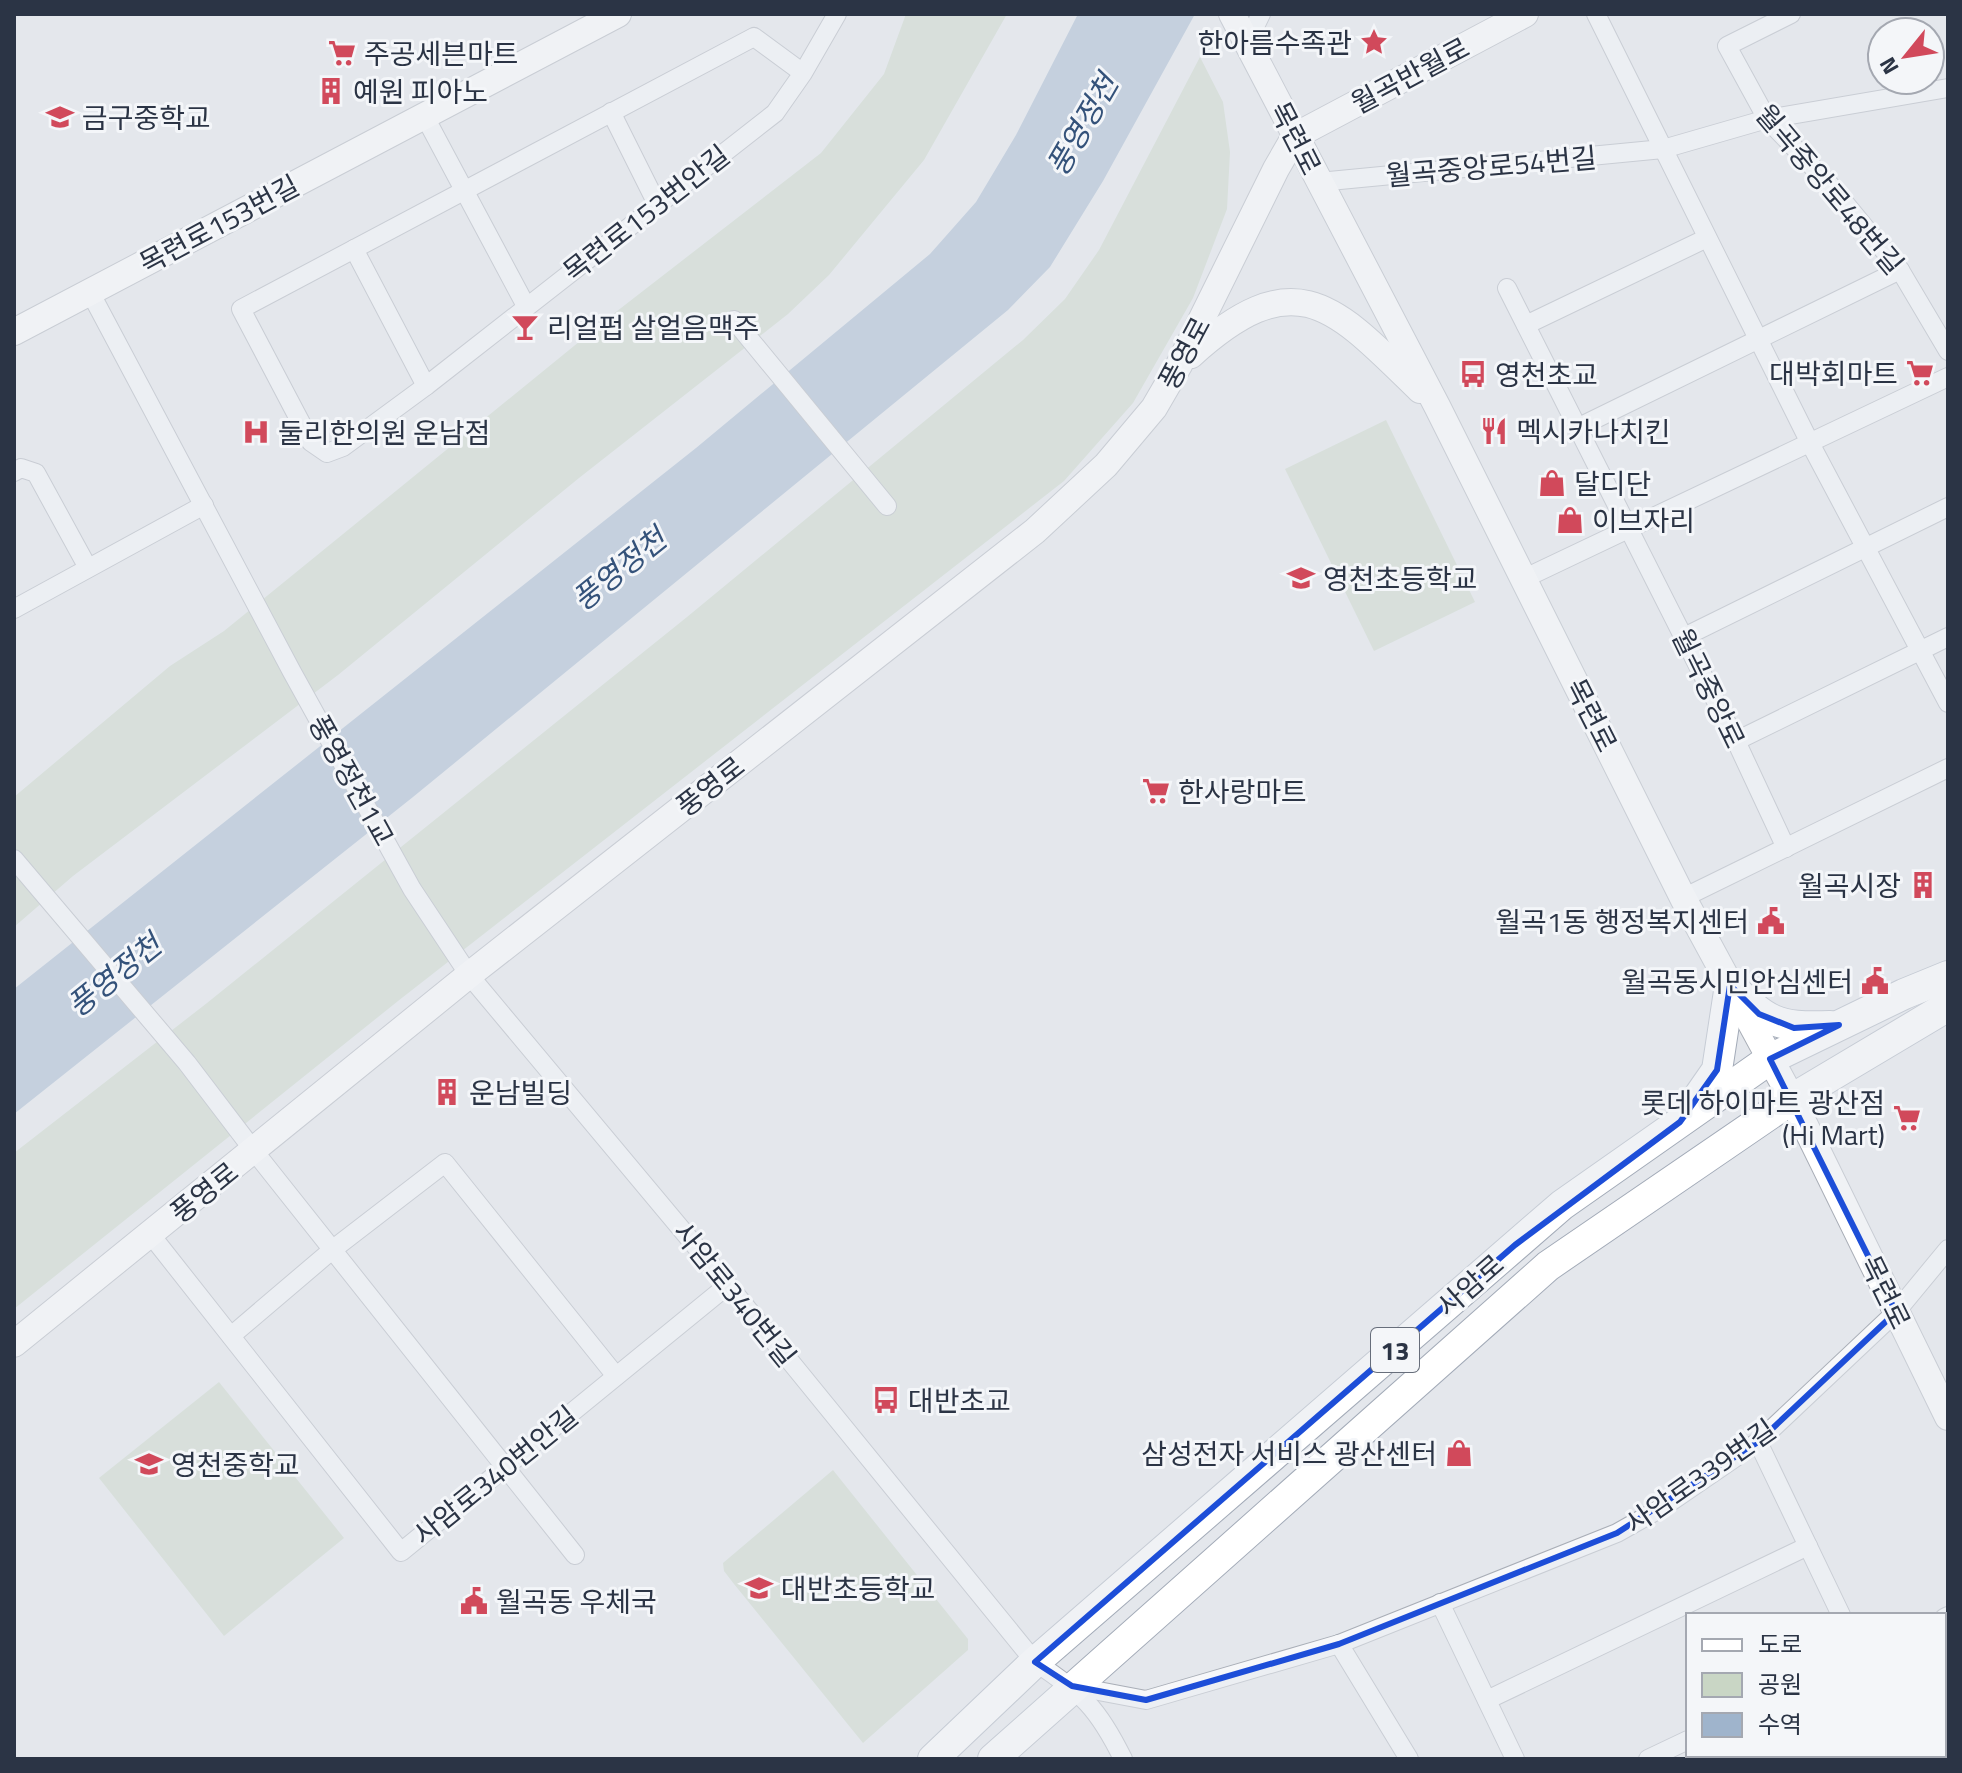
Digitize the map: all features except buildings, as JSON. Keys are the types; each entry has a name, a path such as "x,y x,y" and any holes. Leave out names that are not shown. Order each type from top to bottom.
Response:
{"main road":[{"name":"목련로153번길","path":"14,332 618,14"},
{"name":"월곡반월로","path":"1295,136 1525,14"},
{"name":"목련로","path":"1244,23 1295,136 1437,406 1683,898 1792,1099 1948,1417"},
{"name":"풍영로","path":"14,1344 469,975 1035,531 1106,465 1154,408 1179,365 1295,136"},
{"path":"1179,365 1221,328 1260,306 1282,301 1310,304 1345,320 1437,406"},
{"name":"사암로","path":"933,1759 1035,1662 1550,1215 1770,1059 1948,976"},
{"path":"1730,985 1759,1014 1794,1028 1839,1025"},
{"path":"1680,1122 1717,1070 1730,985"},
{"name":"사암로","path":"993,1759 1548,1266 1792,1099 1948,1006"}],"street":[{"name":"목련로153번안길","path":"354,249 241,309 311,442 327,453 343,447 426,386 775,113 803,73 837,14"},
{"path":"1596,14 1811,445 1948,703"},
{"name":"월곡중앙로48번길","path":"1791,14 1727,46 1767,119 1830,185 1900,270 1948,351"},
{"path":"426,386 354,249 754,37 803,73"},
{"name":"월곡중앙로54번길","path":"1319,182 1663,149 1767,119 1948,88"},
{"path":"611,112 657,204"},
{"path":"425,117 526,306"},
{"path":"1526,325 1707,238"},
{"path":"1577,428 1900,270"},
{"name":"월곡중앙로","path":"1507,288 1736,741 1786,848"},
{"name":"풍영정천1교","path":"90,292 292,672 412,889"},
{"path":"734,320 887,506"},
{"path":"1523,579 1811,445 1948,377"},
{"path":"14,472 21,468 36,473 88,568"},
{"path":"14,609 204,505"},
{"path":"1684,637 1948,507"},
{"path":"1736,741 1948,637"},
{"path":"1683,898 1948,768"},
{"path":"19,866 187,1063 575,1555"},
{"name":"사암로340번길","path":"412,889 469,975 728,1285 1035,1662 1072,1686"},
{"path":"231,1336 332,1250 445,1163 616,1376"},
{"name":"사암로340번안길","path":"151,1235 401,1552 728,1285"},
{"name":"사암로339번길","path":"1072,1686 1146,1700 1339,1644 1617,1533 1663,1507 1758,1442 1896,1312 1948,1249"},
{"path":"1758,1442 1840,1613"},
{"path":"1487,1700 1808,1546"},
{"path":"1440,1603 1515,1759"},
{"path":"1339,1644 1409,1759"},
{"path":"1072,1686 1104,1721 1123,1759"},
{"path":"1648,1759 1686,1741"}],"highlighted area":[{"path":"1730,985 1759,1014 1794,1028 1839,1025 1770,1059 1896,1312 1758,1442 1617,1533 1339,1644 1146,1700 1072,1686 1035,1662 1515,1245 1680,1122 1717,1070"}],"green space":[{"path":"906,14 1007,14 924,160 829,275 788,314 579,478 338,675 73,876 14,927 14,797 170,666 224,631 612,315 821,153 884,74"},
{"path":"1200,57 1223,102 1230,152 1227,209 1193,298 1133,403 1064,481 398,1001 14,1309 14,1153 207,1003 687,617 1023,340 1065,299 1099,250"},
{"path":"1386,420 1475,602 1374,651 1285,469"},
{"path":"219,1382 344,1538 224,1636 99,1478"},
{"path":"833,1470 968,1639 968,1650 863,1743 734,1584 724,1571 723,1563"}],"water":[{"name":"풍영정천","path":"1078,14 1195,14 1103,181 1050,267 1008,310 413,797 14,1114 14,989 696,448 930,254 976,202 1016,135"}],"place":[{"name":"한아름수족관","path":"1374,42"},
{"name":"주공세븐마트","path":"342,53"},
{"name":"예원 피아노","path":"331,91"},
{"name":"금구중학교","path":"60,117"},
{"name":"리얼펍 살얼음맥주","path":"525,327"},
{"name":"대박회마트","path":"1920,373"},
{"name":"영천초교","path":"1473,374"},
{"name":"멕시카나치킨","path":"1494,431"},
{"name":"둘리한의원 운남점","path":"256,432"},
{"name":"달디단","path":"1552,483"},
{"name":"이브자리","path":"1570,520"},
{"name":"영천초등학교","path":"1301,578"},
{"name":"한사랑마트","path":"1156,791"},
{"name":"월곡시장","path":"1923,885"},
{"name":"월곡1동 행정복지센터","path":"1771,921"},
{"name":"월곡동시민안심센터","path":"1875,981"},
{"name":"운남빌딩","path":"447,1092"},
{"name":"롯데 하이마트 광산점 (Hi Mart)","path":"1907,1118"},
{"name":"대반초교","path":"886,1400"},
{"name":"삼성전자 서비스 광산센터","path":"1459,1453"},
{"name":"영천중학교","path":"149,1464"},
{"name":"대반초등학교","path":"759,1588"},
{"name":"월곡동 우체국","path":"474,1601"}]}
